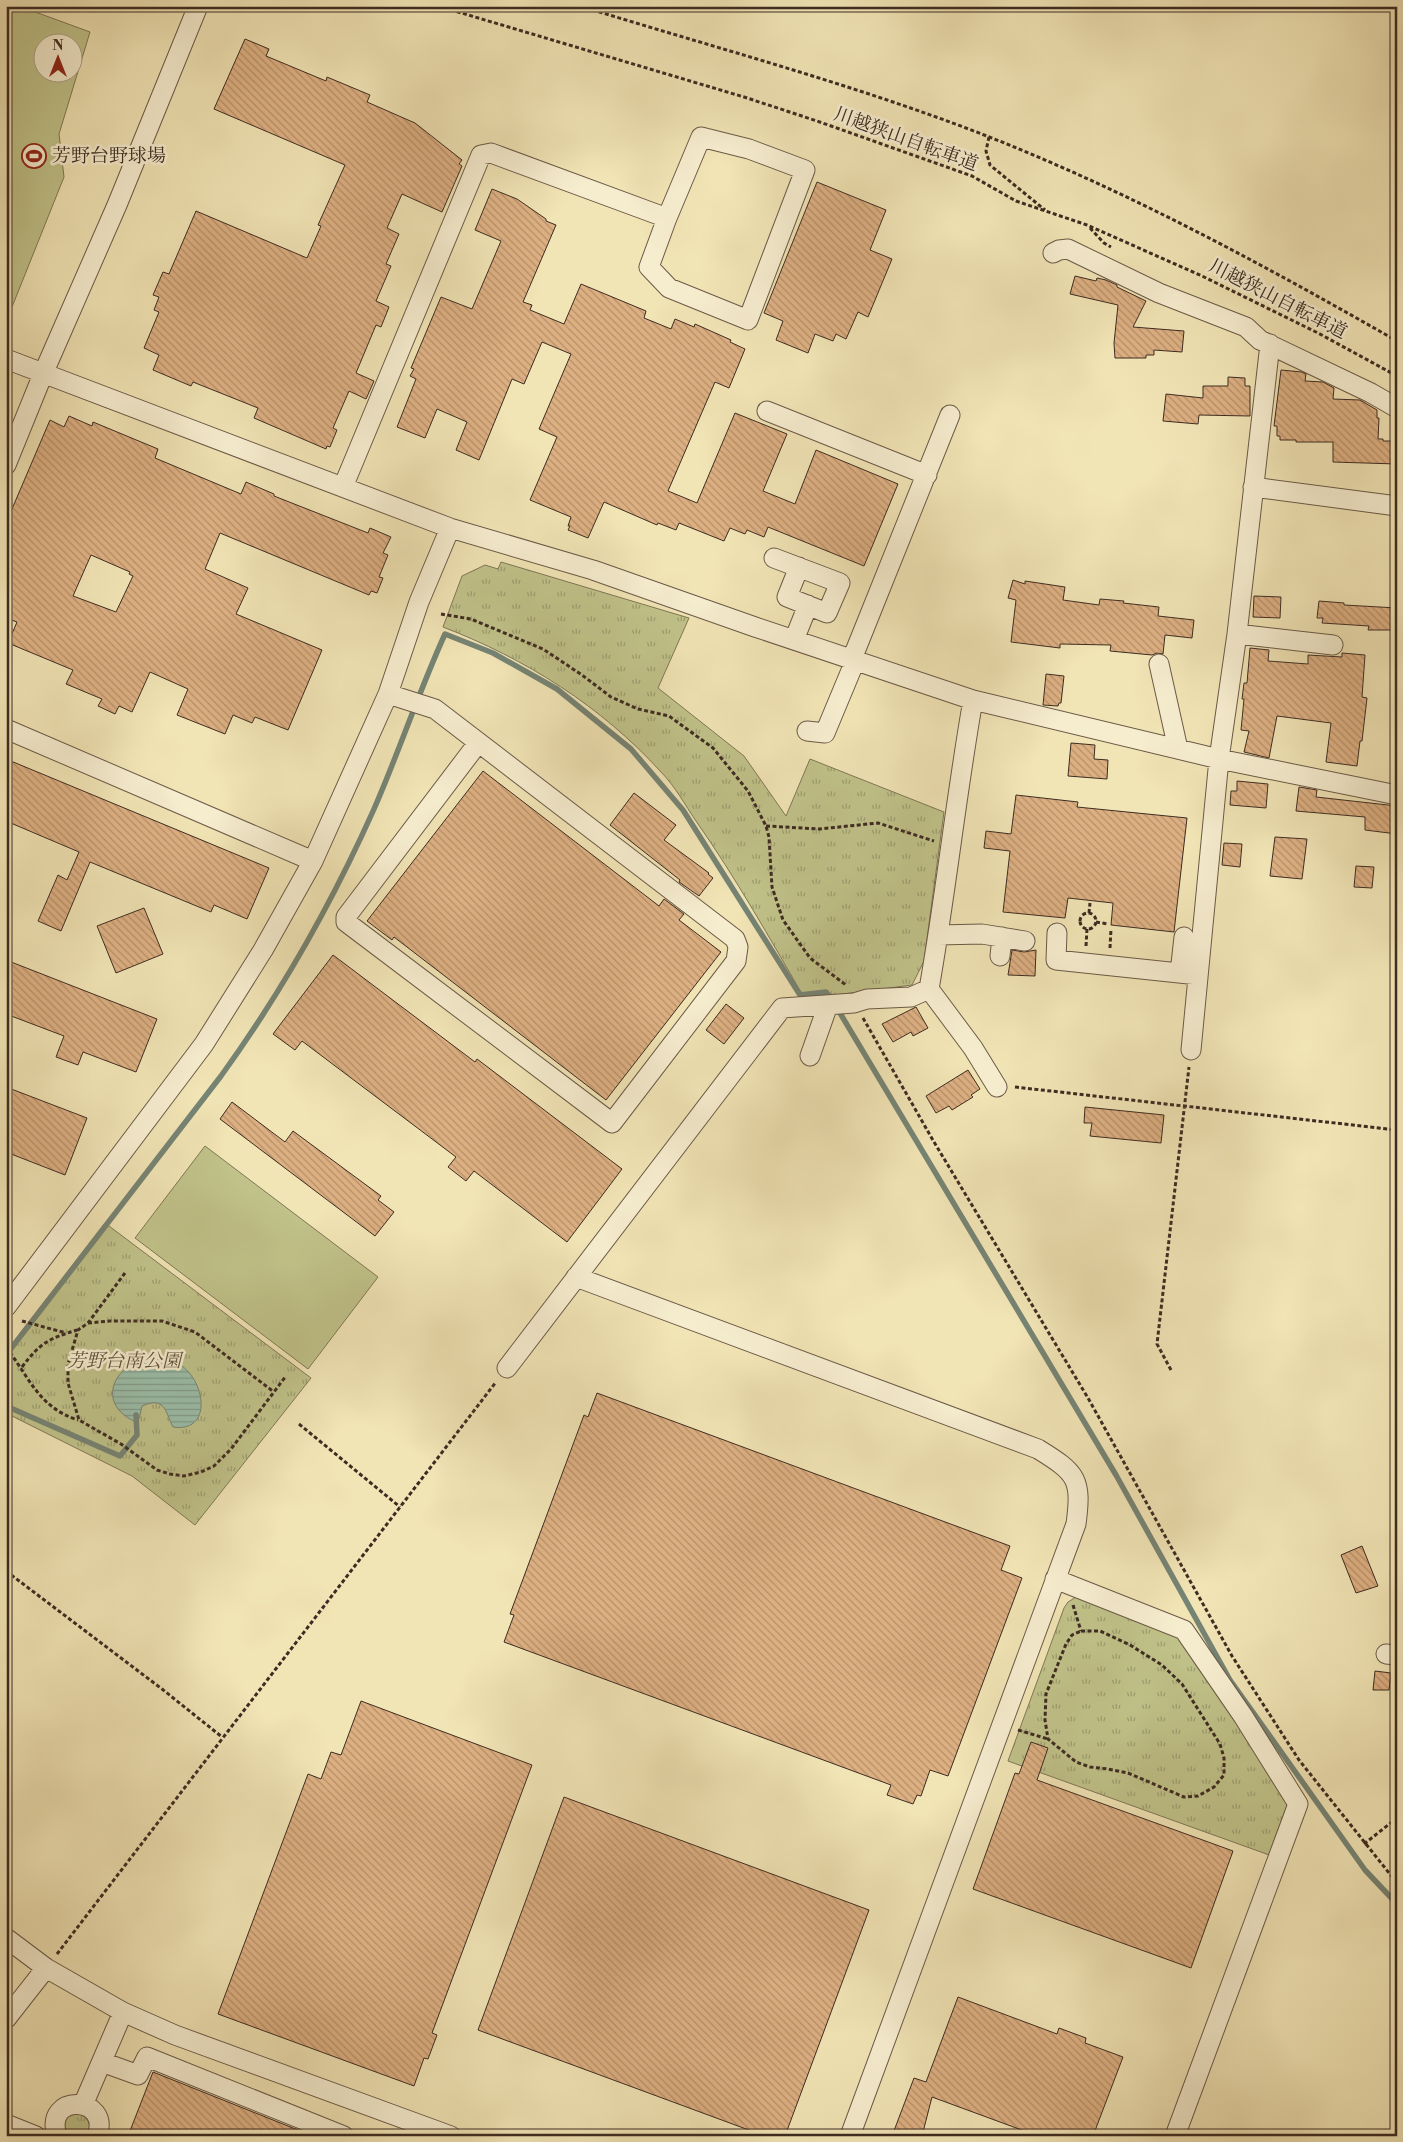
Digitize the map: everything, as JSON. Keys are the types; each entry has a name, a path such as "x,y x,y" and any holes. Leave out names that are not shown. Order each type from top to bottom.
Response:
{"street":[{"path":"6,465 43,374 118,205 198,6"},
{"path":"701,137 749,148 805,170 748,320 669,288 648,267 667,218 701,137"},
{"path":"343,487 482,155 491,153 667,218"},
{"path":"1053,253 1068,249 1159,293 1246,327 1260,340 1371,393 1397,408"},
{"path":"1189,974 1237,634 1270,344"},
{"path":"6,359 450,528 593,570 973,700 1219,759 1397,795"},
{"path":"767,411 927,475"},
{"path":"808,731 825,733 950,416"},
{"path":"1253,487 1397,506"},
{"path":"6,1307 204,1044 263,950 313,861 388,694 419,602 450,528"},
{"path":"774,558 799,567 840,582 827,612 787,597 799,567"},
{"path":"794,640 808,605"},
{"path":"1237,634 1333,645"},
{"path":"1159,664 1178,749"},
{"path":"388,694 434,709 735,939 738,947 736,961 612,1123 346,922 346,917 478,743"},
{"path":"973,700 929,989 967,1040 997,1087"},
{"path":"6,729 313,861"},
{"path":"1057,933 1056,960 1189,974"},
{"path":"938,935 982,934 1024,941"},
{"path":"1184,937 1189,974 1191,1050"},
{"path":"1000,956 1002,938"},
{"path":"507,1368 782,1008 911,997 929,989"},
{"path":"810,1056 828,1005"},
{"path":"576,1277 1038,1449 1063,1464 1073,1475 1079,1492 1076,1524 850,2136"},
{"path":"1055,1579 1184,1630 1243,1716 1298,1804 1175,2136"},
{"path":"6,1938 46,1968 123,2012 175,2035 451,2136"},
{"path":"6,2019 46,1968"},
{"path":"83,2105 123,2012"},
{"path":"102,2062 138,2075 147,2057 344,2136"},
{"path":"57,2136 55,2121 58,2114 70,2104 83,2105 92,2109 99,2123 97,2136"},
{"path":"6,2124 36,2136"}],"path":[{"name":"川越狭山自転車道","path":"438,6 817,121 972,176 1016,200 1087,225 1202,276 1279,313 1397,376"},
{"path":"580,6 884,99 989,137 1078,174 1155,210 1397,341"},
{"path":"989,137 986,151 990,165 1047,212"},
{"path":"442,614 471,619 543,649 611,697 638,709 669,716 713,748 748,791 766,826 769,837 772,887 783,920 810,958 861,1001 934,1142 1088,1398 1232,1656 1299,1760 1364,1844 1397,1883"},
{"path":"766,826 819,829 878,823 950,846"},
{"path":"1089,913 1090,903"},
{"path":"1089,913 1095,917 1096,922 1094,927 1087,929 1082,926 1079,920 1083,914 1089,913"},
{"path":"1074,919 1079,920"},
{"path":"1096,922 1108,924"},
{"path":"1171,1370 1156,1344 1191,1050"},
{"path":"997,1087 1019,1087 1397,1130"},
{"path":"22,1367 36,1349 46,1341 78,1330 88,1323 125,1273"},
{"path":"22,1321 66,1333"},
{"path":"88,1323 162,1321 195,1332 274,1392"},
{"path":"78,1330 68,1364 68,1382 79,1420"},
{"path":"6,1347 48,1406 63,1415 79,1420 120,1444 157,1470 184,1476 214,1466 230,1449 286,1376"},
{"path":"46,1968 507,1368"},
{"path":"299,1424 400,1507"},
{"path":"6,1572 162,1689 222,1737"},
{"path":"1071,1599 1081,1631"},
{"path":"1015,1729 1048,1739 1076,1762 1090,1767 1128,1773 1184,1797 1198,1796 1214,1787 1224,1775 1224,1758 1220,1744 1182,1684 1162,1665 1130,1645 1100,1631 1081,1631 1072,1635 1066,1644 1046,1694 1044,1720 1048,1739"},
{"path":"1364,1844 1397,1818"}],"green space":[{"name":"芳野台野球場","path":"6,6 19,6 90,32 82,58 82,32 32,32 32,82 75,82 59,134 64,177 12,307 6,305"},
{"path":"501,562 689,618 658,688 744,756 786,816 810,759 944,812 924,961 912,985 805,999 739,887 680,796 666,777 638,748 588,706 561,687 504,654 443,627 462,576 485,565 498,569"},
{"path":"205,1146 378,1277 308,1369 135,1238"},
{"name":"芳野台南公園","path":"105,1223 311,1378 195,1525 132,1476 6,1413 6,1352"},
{"path":"1076,1597 1181,1634 1290,1805 1272,1856 1008,1761 1064,1608 1068,1602"},
{"path":"80,2114 89,2123 88,2133 86,2136 66,2136 64,2120 68,2115"}],"shaded area":[{"path":"147,1358 166,1359 179,1364 189,1373 197,1385 201,1398 201,1410 196,1420 187,1426 173,1427 163,1407 160,1404 150,1403 142,1406 139,1419 136,1422 124,1415 116,1406 113,1397 113,1387 117,1378 125,1369"}],"building":[{"path":"245,39 269,49 266,56 326,81 327,77 370,95 367,102 415,123 462,160 459,164 462,166 442,212 402,194 387,228 399,234 386,264 391,266 376,301 389,307 381,327 376,325 356,373 374,381 366,399 349,391 333,428 337,430 330,447 327,446 326,449 254,418 258,408 193,382 191,386 153,370 159,355 144,348 159,312 154,310 159,297 153,295 163,272 169,274 196,211 307,258 321,226 318,225 345,165 214,109"},
{"path":"817,182 886,210 870,250 892,259 868,317 858,312 846,339 836,334 833,341 815,334 808,353 776,340 783,321 764,313"},
{"path":"492,189 517,199 546,219 546,221 556,225 523,302 532,305 530,310 564,324 581,284 646,311 644,318 671,329 675,319 694,327 695,324 731,340 730,342 745,349 729,388 715,382 668,491 697,503 735,413 787,434 763,491 795,504 816,450 898,484 864,566 768,527 764,537 747,530 745,534 730,528 724,541 679,523 676,530 658,523 657,525 604,502 588,538 568,530 571,517 530,500 557,437 539,429 571,354 542,342 524,384 512,379 479,460 456,450 467,422 437,409 425,438 397,427 416,379 410,376 414,369 411,368 441,297 472,309 501,241 475,230"},
{"path":"1075,276 1096,281 1097,278 1106,280 1146,301 1133,327 1184,331 1182,352 1154,350 1154,355 1146,355 1146,358 1115,358 1114,343 1118,305 1070,294"},
{"path":"1281,370 1302,372 1306,374 1305,381 1323,382 1334,388 1333,399 1360,400 1377,410 1377,418 1379,418 1378,439 1397,441 1397,464 1333,462 1333,442 1280,440 1280,436 1277,436 1277,426 1274,426"},
{"path":"1228,377 1245,378 1245,386 1250,386 1250,416 1199,415 1198,424 1163,421 1166,394 1203,398 1203,386 1228,386"},
{"path":"69,416 92,426 93,422 158,449 155,458 241,494 246,482 274,494 274,496 368,533 370,528 391,537 383,553 388,555 379,577 383,578 377,593 371,591 369,595 220,533 205,569 248,588 236,614 322,650 288,730 255,717 252,723 233,715 225,734 177,715 188,689 150,672 132,712 119,706 115,714 98,706 102,699 66,684 73,670 8,643 17,622 6,618 6,523 50,420 64,427","holes":["91,555 130,572 129,574 133,576 116,612 73,596"]},
{"path":"1013,580 1025,584 1025,581 1065,587 1063,600 1099,605 1100,599 1159,607 1158,616 1194,620 1192,638 1165,635 1163,654 1157,653 1152,655 1110,651 1111,645 1060,644 1060,648 1011,642 1016,600 1008,598"},
{"path":"1254,596 1281,597 1280,618 1253,617"},
{"path":"1319,601 1344,603 1344,605 1397,608 1397,630 1368,630 1369,626 1322,623 1323,618 1317,618"},
{"path":"1250,648 1269,650 1268,661 1308,664 1308,655 1342,657 1342,653 1365,655 1362,697 1367,698 1357,766 1326,762 1331,723 1277,716 1269,758 1244,752 1249,731 1241,730 1244,699 1242,699 1244,683 1247,683"},
{"path":"1046,674 1064,676 1061,703 1058,706 1043,705"},
{"path":"1071,743 1095,745 1094,759 1108,760 1107,779 1068,776"},
{"path":"6,759 269,868 247,919 214,905 211,912 90,862 61,931 38,921 58,875 67,880 79,852 6,821"},
{"path":"483,771 659,906 664,899 684,914 679,920 721,952 606,1100 394,937 392,940 367,921"},
{"path":"1237,781 1268,784 1266,808 1230,805 1231,791 1237,791"},
{"path":"1299,787 1317,790 1316,797 1397,806 1397,834 1365,830 1365,817 1296,811"},
{"path":"634,793 676,825 664,840 713,878 699,896 679,882 680,880 610,825"},
{"path":"1016,795 1078,802 1077,807 1187,818 1174,932 1111,925 1113,903 1068,898 1065,918 1003,912 1010,851 984,848 986,831 1011,834"},
{"path":"1275,837 1307,839 1302,879 1270,876"},
{"path":"1224,843 1242,844 1240,867 1222,865"},
{"path":"1356,866 1374,867 1372,888 1354,887"},
{"path":"144,908 163,954 116,973 97,926"},
{"path":"1012,950 1024,952 1036,950 1035,976 1008,975"},
{"path":"333,955 475,1062 477,1059 622,1169 567,1242 474,1171 466,1181 448,1167 456,1157 302,1041 295,1050 273,1034"},
{"path":"6,960 157,1019 136,1072 83,1052 78,1065 56,1057 64,1036 6,1014"},
{"path":"726,1004 744,1018 724,1044 706,1030"},
{"path":"916,1007 928,1028 913,1036 911,1032 893,1042 882,1024"},
{"path":"968,1070 980,1089 971,1095 973,1097 952,1110 949,1106 936,1113 926,1096"},
{"path":"6,1087 87,1118 65,1175 6,1152"},
{"path":"232,1102 285,1142 293,1131 381,1196 378,1200 394,1212 375,1236 220,1119"},
{"path":"1085,1107 1164,1115 1161,1143 1090,1136 1092,1123 1084,1123"},
{"path":"597,1393 1010,1546 1001,1570 1022,1578 948,1776 930,1770 921,1796 917,1795 913,1804 887,1795 891,1785 504,1642 514,1615 510,1614 584,1415 588,1417"},
{"path":"1362,1546 1378,1586 1356,1593 1341,1555"},
{"path":"1375,1671 1391,1673 1389,1690 1373,1690"},
{"path":"361,1701 532,1765 432,2033 437,2035 428,2059 424,2058 414,2086 218,2014 308,1774 321,1779 331,1752 341,1755"},
{"path":"1031,1742 1048,1748 1037,1780 1233,1851 1191,1968 973,1889 1015,1773 1019,1774"},
{"path":"564,1797 869,1910 785,2136 765,2136 478,2030"},
{"path":"958,1997 1057,2034 1059,2028 1086,2038 1085,2043 1123,2057 1093,2136 1038,2136 932,2097 922,2136 892,2136 914,2078 926,2082"},
{"path":"153,2072 313,2136 128,2136"}],"waterway":[{"path":"6,1355 221,1076 285,980 323,913 358,844 445,634 493,653 557,689 631,749 683,810 800,995 826,992 832,1000"},
{"path":"837,1008 1116,1475 1230,1680 1365,1870 1397,1904"},
{"path":"6,1406 120,1456 137,1435 136,1415"}],"place":[{"name":"芳野台野球場","path":"34,156"}]}
